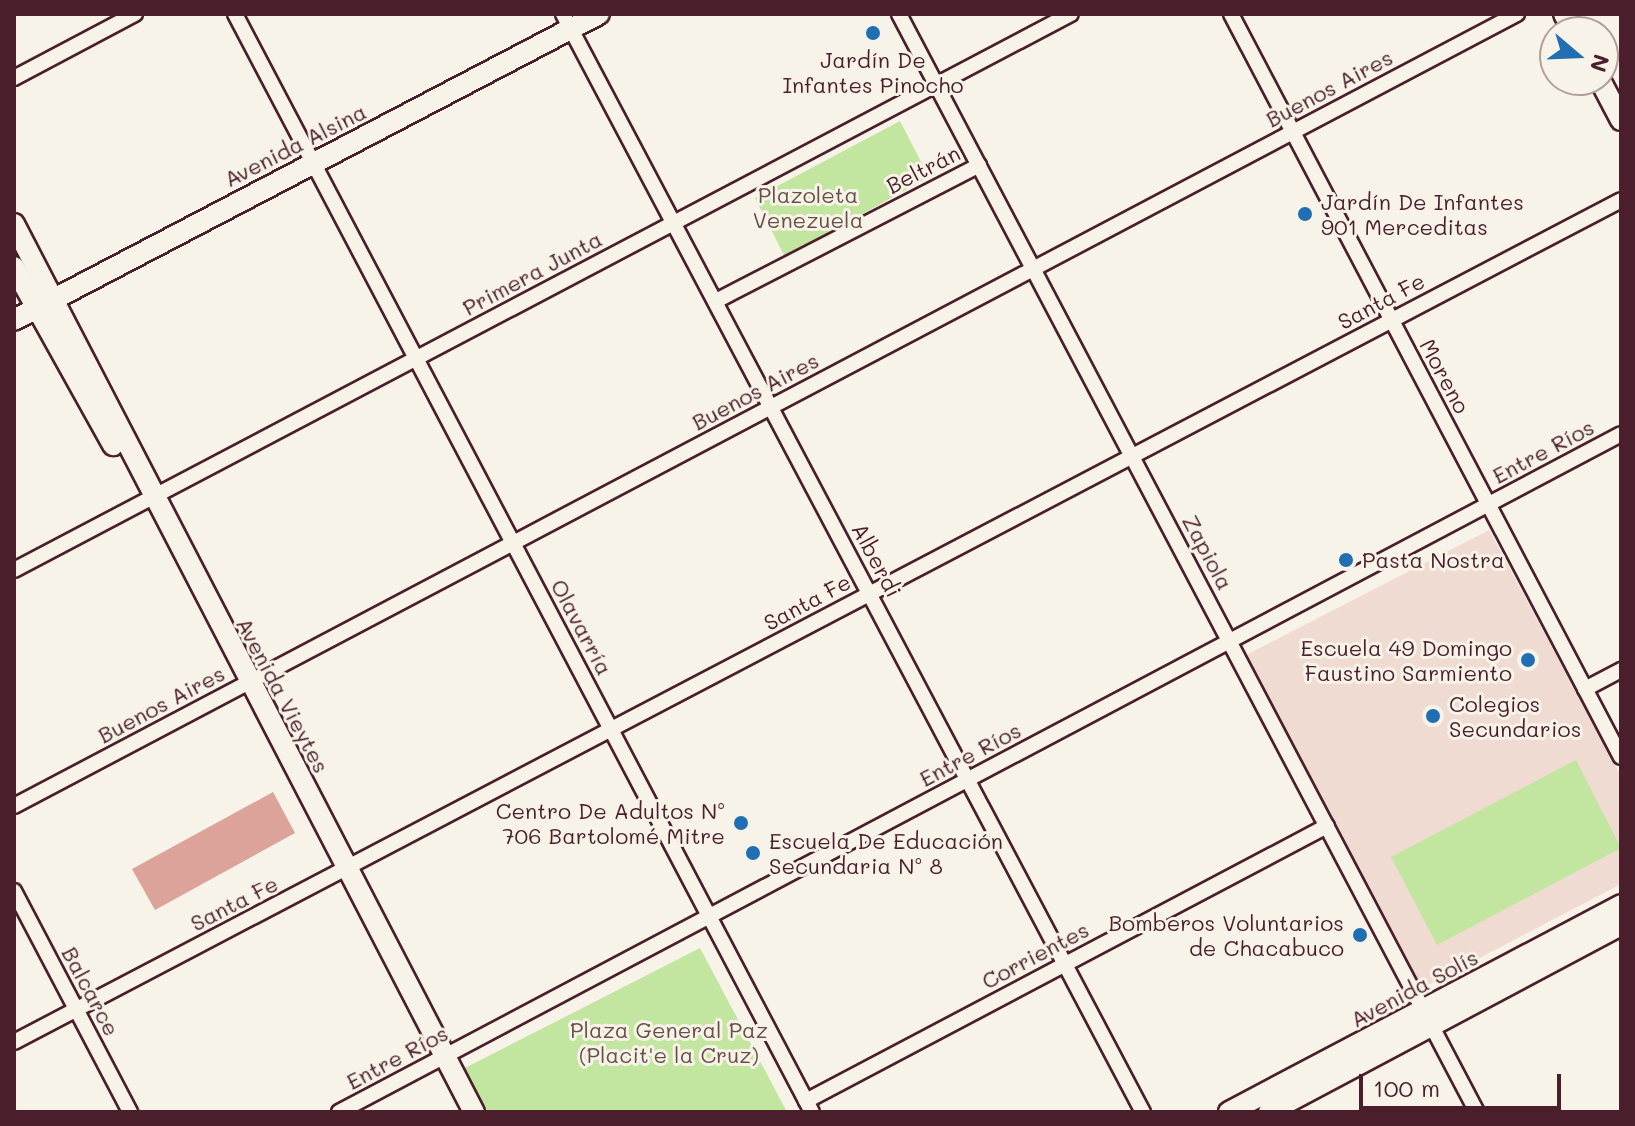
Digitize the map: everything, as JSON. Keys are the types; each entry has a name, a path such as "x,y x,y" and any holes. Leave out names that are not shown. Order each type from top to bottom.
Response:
{"main road":[{"name":"Avenida Alsina","path":"14,320 313,163 567,22 599,14"},
{"path":"1608,96 1621,120"},
{"path":"14,224 44,303"},
{"path":"14,267 44,303"},
{"name":"Avenida Vieytes","path":"44,303 344,871 441,1060 463,1112"},
{"name":"Avenida Solís","path":"1269,1112 1621,905"},
{"name":"Avenida Solís","path":"1229,1112 1621,925"},
{"name":"Avenida Vieytes","path":"441,1060 474,1112"}],"street":[{"path":"14,78 135,14"},
{"name":"Olavarría","path":"235,14 809,1106"},
{"name":"Zapiola","path":"899,14 1477,1112"},
{"name":"Primera Junta","path":"14,570 1071,14"},
{"name":"Moreno","path":"1231,14 1621,757"},
{"name":"Buenos Aires","path":"14,806 1517,14"},
{"name":"Alberdi","path":"567,22 1143,1112"},
{"name":"Beltrán","path":"716,301 979,165"},
{"name":"Santa Fe","path":"14,1042 1621,200"},
{"name":"Entre Ríos","path":"339,1112 1621,434"},
{"path":"1585,689 1621,670"},
{"name":"Corrientes","path":"809,1106 1065,964 1327,826"},
{"name":"Balcarce","path":"14,891 130,1112"}],"shaded area":[{"name":"Colegios Secundarios","path":"1489,530 1621,776 1621,884 1422,988 1246,655"}],"green space":[{"name":"Plazoleta Venezuela","path":"900,121 929,177 785,257 755,198"},
{"path":"1576,760 1621,848 1437,945 1391,857"},
{"name":"Plaza General Paz (Placit'e la Cruz)","path":"700,948 787,1112 487,1112 463,1069"}],"building":[{"path":"273,792 295,833 155,910 132,869"}],"place":[{"name":"Jardín De Infantes Pinocho","path":"873,33"},
{"name":"Jardín De Infantes 901 Merceditas","path":"1305,214"},
{"name":"Pasta Nostra","path":"1346,560"},
{"name":"Escuela 49 Domingo Faustino Sarmiento","path":"1528,660"},
{"name":"Colegios Secundarios","path":"1433,716"},
{"name":"Centro De Adultos Nº 706 Bartolomé Mitre","path":"741,823"},
{"name":"Escuela De Educación Secundaria Nº 8","path":"753,853"},
{"name":"Bomberos Voluntarios de Chacabuco","path":"1360,935"}]}
